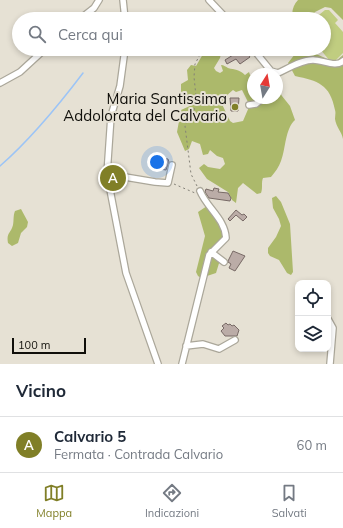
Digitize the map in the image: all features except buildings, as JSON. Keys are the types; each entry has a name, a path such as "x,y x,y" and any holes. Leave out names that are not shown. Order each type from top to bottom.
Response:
{"street":[{"path":"89,12 94,8 99,0"},
{"path":"123,0 124,12"},
{"path":"209,0 220,12"},
{"path":"0,83 20,72 37,56"},
{"path":"124,56 120,86 111,116 108,138 107,174 126,274 158,364"},
{"path":"259,56 269,68"},
{"path":"283,72 304,61 325,61 333,65 343,61"},
{"path":"249,106 256,104"},
{"path":"107,174 168,183 172,165"},
{"path":"182,364 209,255 226,238 226,231 222,223 203,199 200,191"},
{"path":"211,252 224,262"},
{"path":"330,364 333,328 331,324"},
{"path":"186,346 203,344 219,349 235,340"}],"path":[{"path":"168,183 196,193 200,191 191,174 185,126 194,110 196,96 194,77 195,64 199,56"}],"green space":[{"path":"298,0 343,0 343,20 331,8 325,7 315,12 292,12"},
{"path":"329,10 331,12 323,12"},
{"path":"331,12 338,20 335,23 343,32 343,53 335,61 330,61 326,56 331,56"},
{"path":"343,55 343,139 335,119 333,101 330,94 322,85 295,76 288,63 293,56 320,56 331,62 335,62"},
{"path":"202,56 220,56 214,68 216,71 220,73 223,71 221,65 239,71 245,75 247,74 247,100 242,90 236,92 233,90 226,98 225,102 221,102 230,121 233,123 243,121 249,107 254,104 283,104 283,97 290,106 295,120 289,128 287,134 283,156 277,169 271,177 263,178 261,193 257,194 243,183 238,188 236,203 232,200 228,192 207,179 199,168 204,164 208,167 220,169 225,164 223,158 217,156 210,150 208,154 203,155 200,144 192,141 189,149 185,151 177,132 181,110 192,105 192,100 181,92 181,84 188,80 187,70 191,65 196,66"},
{"path":"276,196 281,202 290,224 293,272 291,275 287,273 279,260 270,256 268,253 268,248 276,237 281,226 273,208 272,198"},
{"path":"207,206 221,223 225,236 209,253 220,260 216,273 201,278 196,272 205,236 198,212"},
{"path":"21,209 28,222 27,227 21,233 18,243 12,246 8,243 8,235 13,225 15,211"}],"waterway":[{"path":"0,166 23,145 44,122 83,73"}],"place":[{"name":"Maria Santissima Addolorata del Calvario","path":"235,107"},
{"name":"Calvario 5","path":"113,178"}]}
